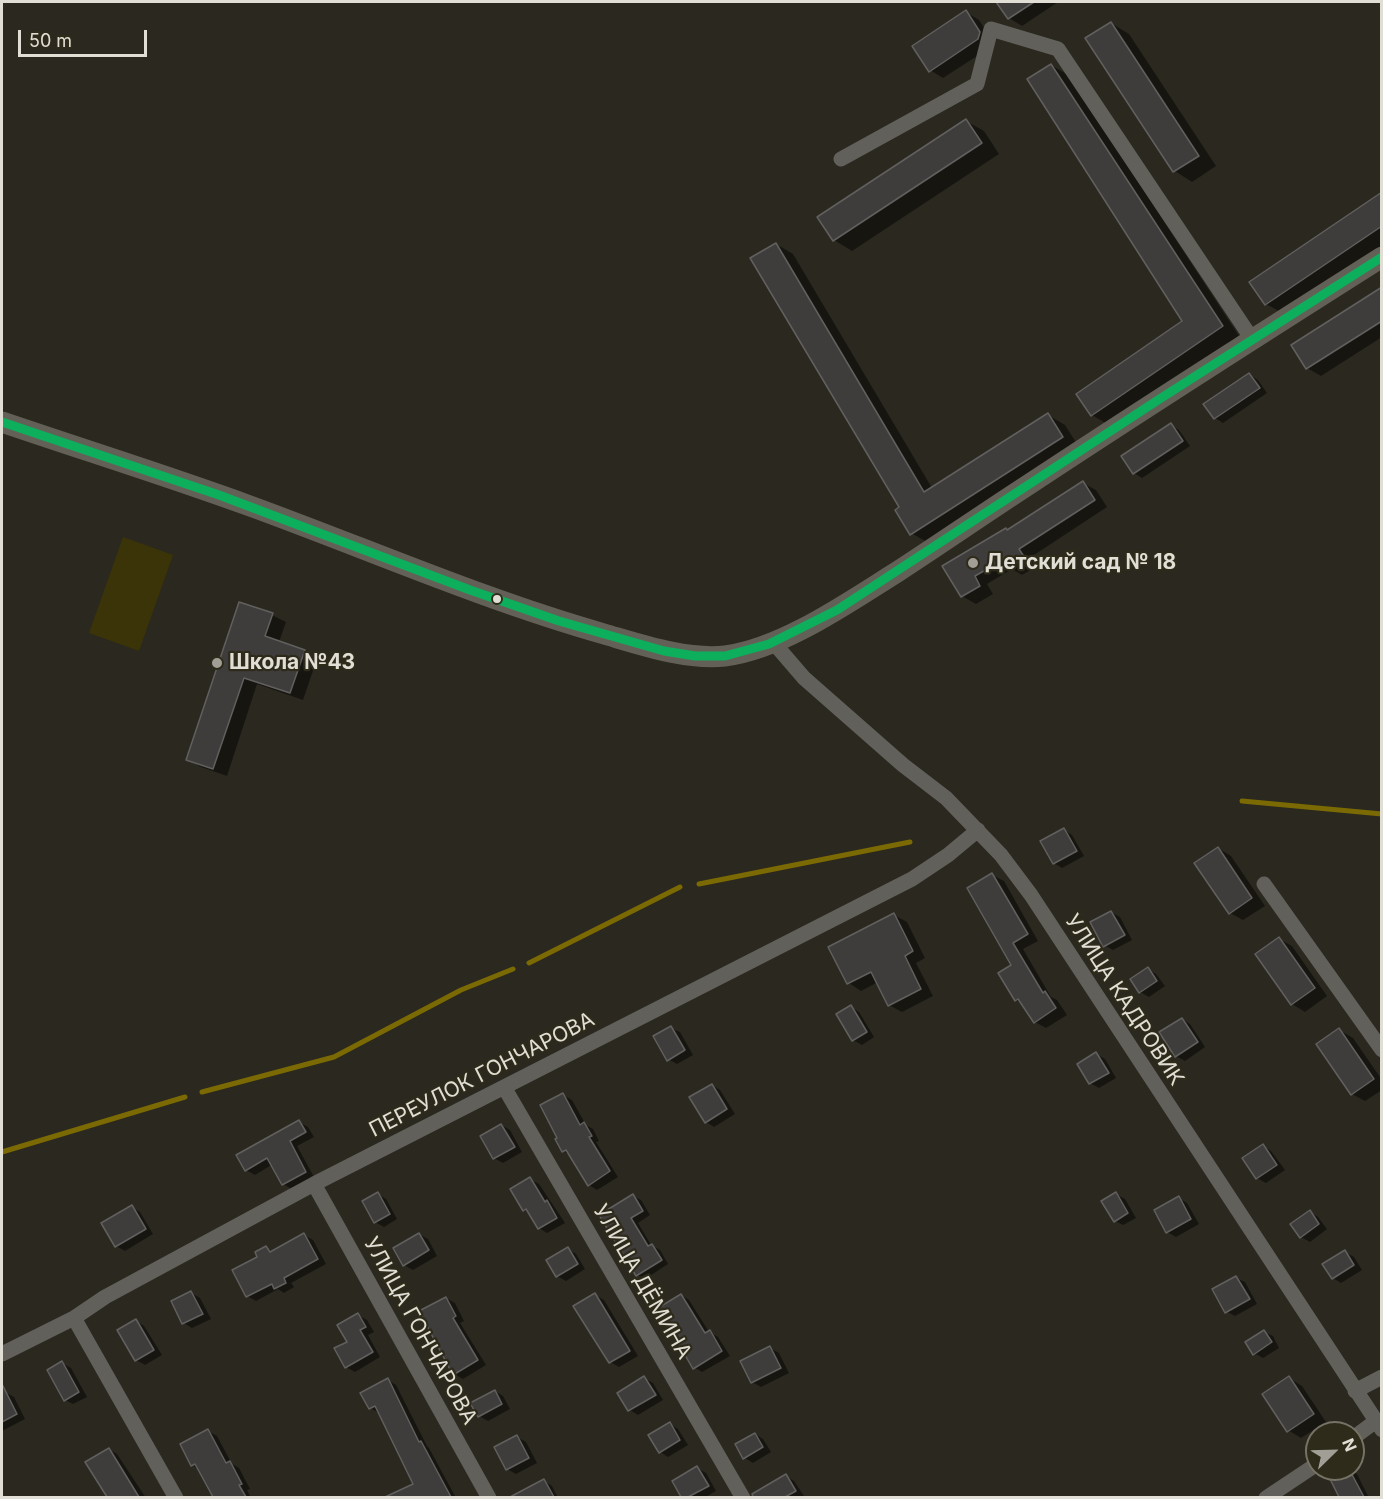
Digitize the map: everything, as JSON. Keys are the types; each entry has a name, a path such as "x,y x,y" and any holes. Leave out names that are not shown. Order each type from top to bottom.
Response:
{"main road":[{"path":"2,422 247,505 483,595 582,628 634,643 682,653 724,656 746,652 773,642 858,597 1252,339 1382,257"}],"street":[{"path":"841,159 977,84 991,29 1058,49 1252,339"},
{"name":"УЛИЦА КАДРОВИК","path":"773,642 804,678 903,765 946,798 1000,855 1031,895 1379,1426"},
{"name":"ПЕРЕУЛОК ГОНЧАРОВА","path":"2,1354 74,1318 105,1297 314,1184 912,879 948,855 978,830"},
{"path":"1264,884 1382,1050"},
{"name":"УЛИЦА ДЁМИНА","path":"504,1087 743,1497"},
{"name":"УЛИЦА ГОНЧАРОВА","path":"314,1184 489,1497"},
{"path":"74,1318 176,1497"},
{"path":"1355,1391 1382,1377"},
{"path":"1365,1432 1379,1426"},
{"path":"1266,1497 1305,1472"}],"shaded area":[{"path":"123,537 173,555 139,651 89,633"}],"building":[{"path":"996,2 1034,2 1008,19"},
{"path":"966,10 980,32 978,39 929,72 912,46"},
{"path":"1111,22 1199,156 1173,172 1085,38"},
{"path":"1051,64 1223,326 1091,416 1076,394 1182,321 1027,79"},
{"path":"966,119 982,143 833,241 817,217"},
{"path":"1382,192 1382,226 1265,305 1249,282"},
{"path":"776,243 924,492 1048,413 1063,437 910,535 895,510 899,507 750,258"},
{"path":"1382,287 1382,321 1306,369 1291,345"},
{"path":"1249,373 1260,388 1214,419 1203,404"},
{"path":"1171,423 1183,441 1133,474 1121,456"},
{"path":"1083,481 1095,500 1019,549 1025,558 1008,568 1003,560 975,576 980,586 961,597 942,566 1006,528 1007,530"},
{"path":"239,602 273,613 265,636 305,650 290,693 244,678 213,769 186,760"},
{"path":"1064,828 1077,851 1053,864 1040,841"},
{"path":"1218,847 1252,898 1229,914 1194,863"},
{"path":"992,873 1028,934 1013,943 1043,993 1045,991 1056,1008 1034,1023 1018,999 1015,1001 998,973 1011,965 967,888"},
{"path":"1111,911 1125,935 1103,947 1090,922"},
{"path":"894,913 913,951 905,956 921,989 888,1006 871,972 847,984 828,947"},
{"path":"1279,937 1315,988 1291,1005 1255,954"},
{"path":"1148,967 1157,981 1139,993 1130,979"},
{"path":"851,1005 867,1032 852,1041 836,1014"},
{"path":"1182,1018 1198,1042 1175,1057 1159,1032"},
{"path":"671,1026 685,1050 667,1061 653,1036"},
{"path":"1339,1028 1374,1079 1351,1095 1316,1044"},
{"path":"1096,1052 1109,1073 1089,1084 1077,1064"},
{"path":"712,1084 727,1109 705,1123 689,1097"},
{"path":"563,1093 580,1125 584,1122 592,1136 589,1137 610,1171 588,1186 566,1150 562,1152 540,1105"},
{"path":"299,1120 306,1132 290,1141 306,1172 282,1185 267,1158 245,1171 236,1155"},
{"path":"501,1124 515,1147 493,1159 480,1136"},
{"path":"1263,1144 1277,1165 1256,1179 1242,1158"},
{"path":"530,1177 557,1218 538,1229 526,1209 523,1211 510,1189"},
{"path":"378,1192 390,1214 374,1223 362,1201"},
{"path":"1116,1192 1128,1213 1114,1222 1101,1201"},
{"path":"633,1194 643,1211 631,1218 648,1246 652,1244 662,1260 636,1276 599,1215"},
{"path":"1179,1196 1191,1219 1166,1233 1154,1210"},
{"path":"132,1205 146,1229 115,1247 101,1223"},
{"path":"1310,1210 1319,1224 1300,1238 1290,1224"},
{"path":"304,1233 318,1259 284,1278 286,1283 274,1289 272,1284 246,1297 232,1270 257,1257 255,1252 266,1246 270,1252"},
{"path":"419,1233 429,1250 403,1266 393,1248"},
{"path":"568,1247 578,1264 556,1277 546,1260"},
{"path":"1345,1250 1354,1265 1332,1279 1322,1264"},
{"path":"1236,1276 1250,1299 1225,1313 1212,1289"},
{"path":"191,1291 203,1314 182,1324 171,1301"},
{"path":"595,1293 630,1351 609,1363 573,1306"},
{"path":"681,1294 705,1333 710,1330 722,1351 693,1369 658,1308"},
{"path":"446,1297 456,1316 453,1318 478,1360 453,1375 419,1311"},
{"path":"358,1313 366,1327 360,1330 373,1352 345,1368 334,1348 347,1342 337,1325"},
{"path":"136,1319 154,1350 135,1361 117,1330"},
{"path":"1264,1330 1272,1342 1253,1355 1245,1342"},
{"path":"770,1346 781,1368 751,1383 740,1361"},
{"path":"62,1361 79,1392 64,1401 47,1370"},
{"path":"644,1376 656,1395 628,1411 617,1393"},
{"path":"1289,1376 1314,1414 1287,1432 1262,1394"},
{"path":"388,1378 419,1442 421,1441 451,1497 385,1497 413,1484 375,1406 369,1409 360,1393"},
{"path":"2,1384 17,1414 2,1422"},
{"path":"495,1390 502,1404 478,1417 470,1403"},
{"path":"670,1422 680,1440 659,1453 648,1435"},
{"path":"208,1429 226,1463 230,1461 246,1497 213,1497 195,1464 191,1466 180,1444"},
{"path":"755,1433 763,1447 743,1459 735,1444"},
{"path":"517,1435 529,1458 506,1470 494,1447"},
{"path":"109,1448 139,1497 107,1497 85,1462"},
{"path":"697,1466 709,1486 688,1497 681,1497 672,1481"},
{"path":"786,1474 796,1491 785,1497 753,1497 752,1494"},
{"path":"544,1479 554,1497 510,1497"},
{"path":"1331,1481 1355,1481 1364,1497 1339,1497"}],"waterway":[{"path":"1242,801 1382,814"},
{"path":"699,884 910,842"},
{"path":"529,963 680,887"},
{"path":"202,1092 334,1057 461,990 513,969"},
{"path":"2,1152 185,1097"}],"transit line":[{"path":"2,422 219,495 470,590 559,621 664,651 695,656 725,656 769,644 837,610 1382,257"}],"place":[{"name":"Детский сад № 18","path":"973,563"},
{"name":"Школа №43","path":"217,663"}]}
